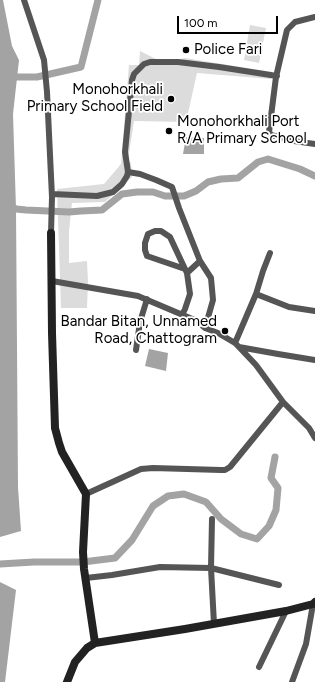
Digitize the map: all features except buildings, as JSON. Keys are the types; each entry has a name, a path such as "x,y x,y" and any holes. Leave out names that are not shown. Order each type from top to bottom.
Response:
{"main road":[{"path":"51,233 55,428 58,443 62,452 86,494 84,569 95,643"},
{"path":"67,682 75,662 87,648 95,643 286,611 314,603"}],"street":[{"path":"25,1 44,60 48,92 52,196 51,233"},
{"path":"315,17 295,22 287,30 276,76 269,132 269,134 294,141 315,144"},
{"path":"52,196 97,196 113,192 122,184 128,172 125,152 132,80 134,74 144,64 150,62 178,62 276,76"},
{"path":"128,172 140,174 172,187 200,262 211,278 213,300 205,328"},
{"path":"182,315 190,294 186,271 170,237 161,231 154,231 148,234 145,243 147,256 186,271"},
{"path":"237,345 270,254"},
{"path":"186,271 200,262"},
{"path":"52,280 138,296 197,321 205,328 218,333 237,345 256,365 283,402 309,428 315,438"},
{"path":"256,294 289,307 315,311"},
{"path":"136,350 140,322 147,299"},
{"path":"237,345 315,360"},
{"path":"86,494 141,469 225,470 230,467 283,402"},
{"path":"212,519 211,568 214,624"},
{"path":"86,578 160,567 211,568 279,585"},
{"path":"292,682 306,644 314,603"},
{"path":"259,667 286,611"}],"shaded area":[{"path":"0,0 3,0 12,46 19,60 13,114 16,209 18,487 21,531 0,537"},
{"path":"250,25 266,28 259,63 244,60"},
{"path":"140,51 160,61 185,58 272,72 271,79 197,73 186,122 134,121 128,160 131,163 132,177 105,202 72,203 69,231 69,263 87,261 87,308 61,308 57,189 104,184 121,164 129,65 139,65"},
{"path":"186,137 204,138 204,154 183,154"},
{"path":"149,349 168,353 166,371 145,366"},
{"path":"0,582 16,590 5,682 0,682"}],"waterway":[{"path":"0,75 37,77 81,67 98,0"},
{"path":"0,199 16,209 69,212 102,210 122,194 153,192 165,196 184,196 196,191 208,182 221,179 238,178 258,162 268,159 300,169 315,176"},
{"path":"0,564 83,562 115,558 132,540 153,506 168,496 184,494 206,502 221,519 241,534 257,539 269,526 276,510 278,488 271,478 275,457"}],"place":[{"name":"Police Fari","path":"186,50"},
{"name":"Monohorkhali Primary School Field","path":"171,99"},
{"name":"Monohorkhali Port R/A Primary School","path":"169,131"},
{"name":"Bandar Bitan, Unnamed Road, Chattogram","path":"225,331"}]}
